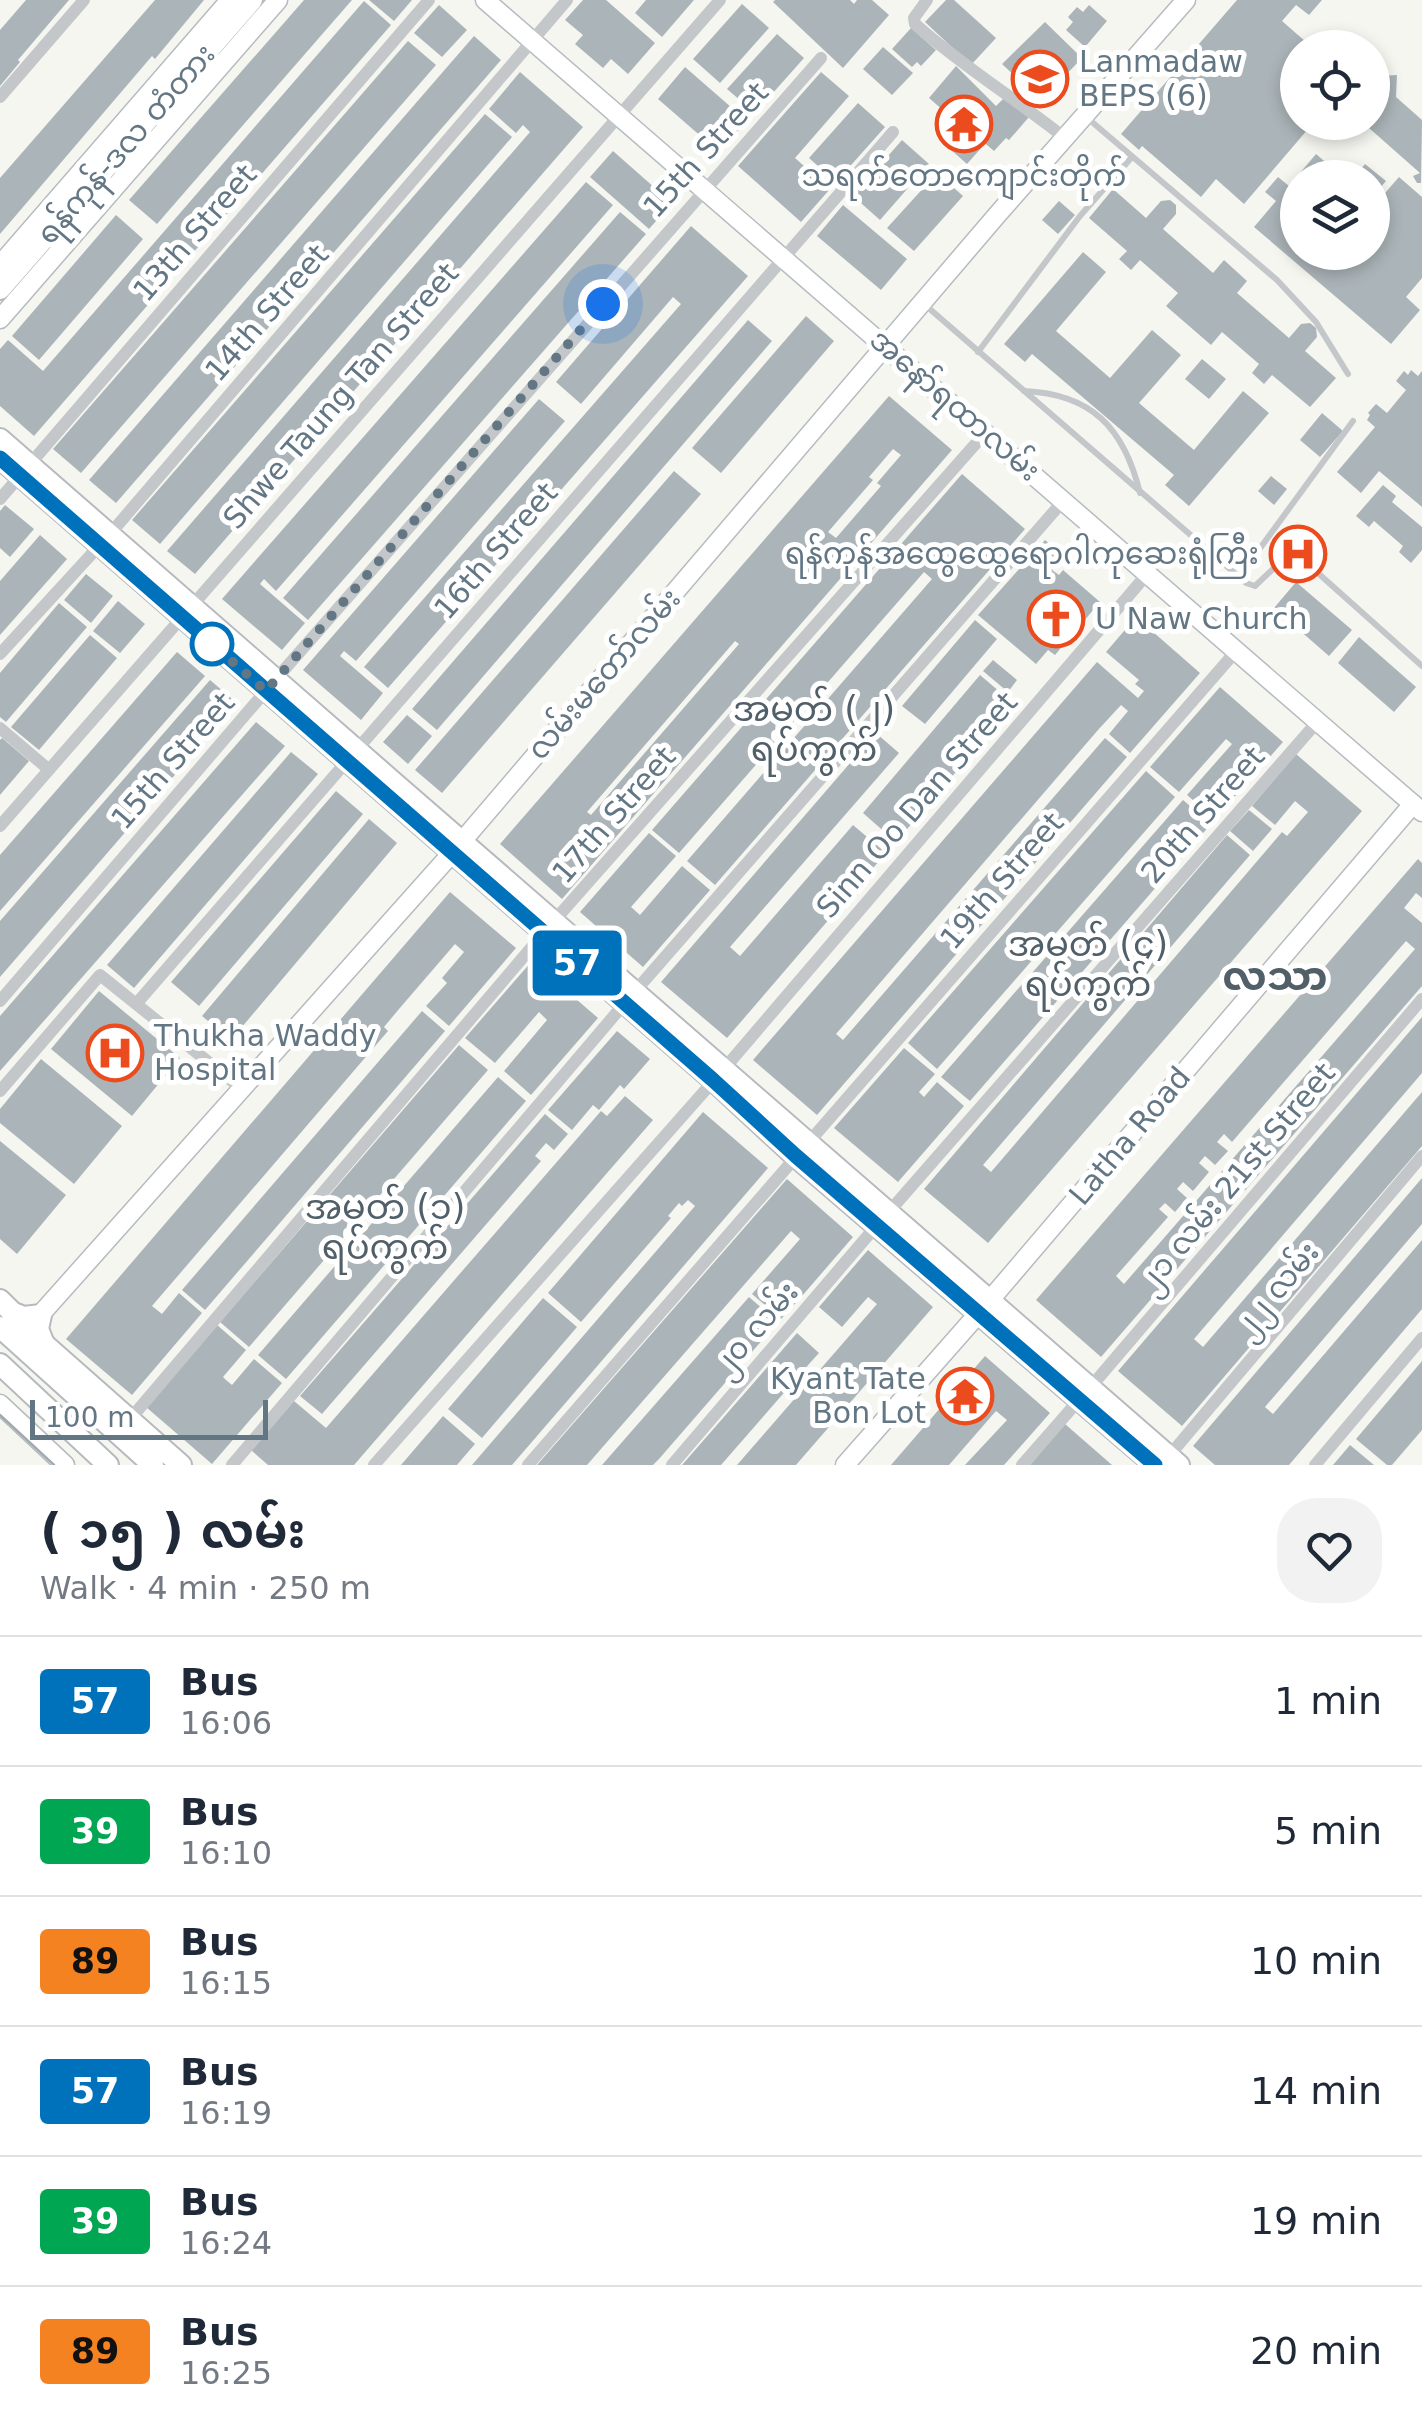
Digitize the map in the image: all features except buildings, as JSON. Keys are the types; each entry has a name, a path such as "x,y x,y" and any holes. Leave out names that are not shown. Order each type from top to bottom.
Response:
{"main road":[{"path":"0,264 230,0"},
{"name":"ရန်ကုန်-ဒလ တံတား","path":"0,289 252,0"},
{"path":"0,320 278,0"},
{"name":"အနော်ရထာလမ်း","path":"485,0 1418,808"},
{"name":"လမ်းမတော်လမ်း","path":"28,1329 457,847 1186,0"},
{"path":"0,439 25,470 718,1074 800,1150 1084,1395 1168,1462"},
{"path":"0,458 25,470"},
{"name":"Latha Road","path":"845,1465 1418,808"},
{"path":"4,1313 44,1344 124,1427 153,1465"},
{"path":"28,1329 124,1427 181,1465"},
{"path":"0,1364 108,1465"},
{"path":"0,1404 65,1465"}],"street":[{"path":"0,97 84,0"},
{"name":"13th Street","path":"0,499 429,0"},
{"name":"14th Street","path":"0,654 105,540 567,0"},
{"name":"Shwe Taung Tan Street","path":"0,826 720,0"},
{"path":"927,0 914,18 915,24 949,55 1015,98 1065,138"},
{"name":"15th Street","path":"0,1001 271,685 821,58"},
{"name":"16th Street","path":"138,1003 893,132"},
{"name":"17th Street","path":"124,1427 548,927 986,432"},
{"path":"232,1465 630,997 1064,500"},
{"name":"Sinn Oo Dan Street","path":"374,1465 718,1074 1148,573"},
{"name":"19th Street","path":"528,1465 1236,650"},
{"name":"20th Street","path":"883,1219 1318,721"},
{"path":"0,728 48,768"},
{"path":"0,1090 100,975 242,1090"},
{"name":"၂၁ လမ်း 21st Street","path":"1022,1465 1422,998"},
{"name":"၂၂ လမ်း","path":"1168,1462 1422,1156"},
{"name":"၂၀ လမ်း","path":"672,1465 883,1219"},
{"path":"1315,1465 1422,1338"}],"lane":[{"path":"1084,115 1278,280 1316,322 1348,374"},
{"path":"978,352 1080,216 1132,157"},
{"path":"923,303 1239,577 1255,586 1283,556 1290,553 1300,557 1422,666"},
{"path":"1022,391 1052,392 1078,400 1119,435 1133,463 1140,493"},
{"path":"1239,577 1353,421"}],"tram line":[{"path":"0,1415 54,1465"}],"bus line":[{"name":"57","path":"0,458 796,1156 1155,1465"}],"place":[{"name":"Lanmadaw BEPS (6)","path":"1040,79"},
{"name":"သရက်တောကျောင်းတိုက်","path":"964,124"},
{"name":"ရန်ကုန်အထွေထွေရောဂါကုဆေးရုံကြီး","path":"1298,554"},
{"name":"U Naw Church","path":"1056,619"},
{"name":"Thukha Waddy Hospital","path":"115,1053"},
{"name":"Kyant Tate Bon Lot","path":"965,1396"}],"district":[{"name":"အမှတ် (၂) ရပ်ကွက်","path":"814,729"},
{"name":"အမှတ် (၄) ရပ်ကွက်","path":"1088,964"},
{"name":"လသာ","path":"1275,976"},
{"name":"အမှတ် (၁) ရပ်ကွက်","path":"385,1227"}],"route":[{"path":"212,644 209,641 266,691 603,304"}]}
